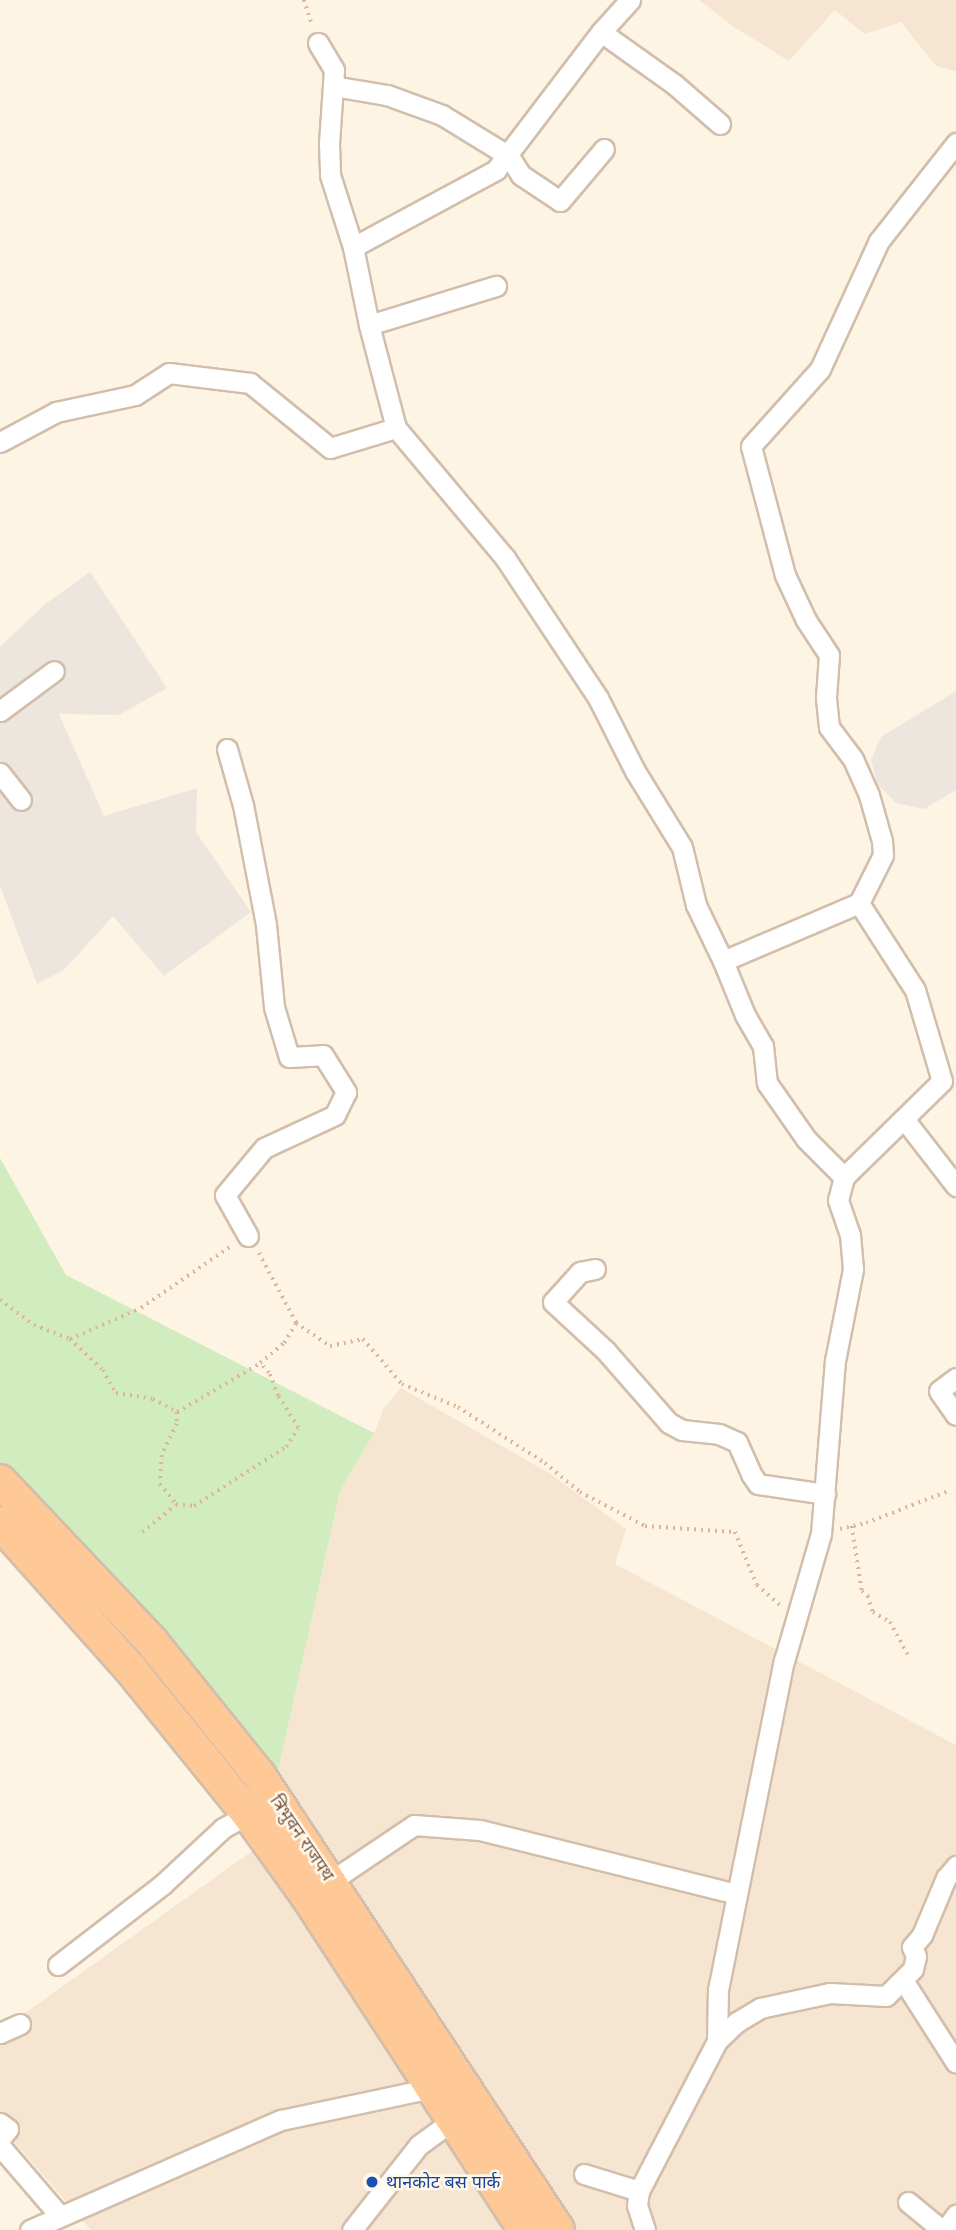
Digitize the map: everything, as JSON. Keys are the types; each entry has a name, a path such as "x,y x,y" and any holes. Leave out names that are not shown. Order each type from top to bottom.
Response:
{"highway":[{"name":"त्रिभुवन राजपथ","path":"0,1481 152,1642 203,1701 276,1798 331,1881 464,2113 525,2230"},
{"name":"त्रिभुवन राजपथ","path":"0,1523 133,1672 248,1814 307,1896 431,2088 464,2113 558,2230"}],"street":[{"path":"353,247 496,170 601,32 631,0"},
{"path":"601,32 674,84 720,124"},
{"path":"318,43 334,70 328,143 330,175 353,247 369,325 396,428 505,558 598,698 635,771 682,847 696,905 745,1015 763,1046 768,1083 806,1139 844,1177"},
{"path":"333,86 387,95 442,115 509,156 521,175 561,201 574,190 604,149"},
{"path":"723,961 859,903 883,855 882,841 869,795 859,771 829,727 826,697 829,654 806,620 785,575 751,446 820,369 879,241 956,144"},
{"path":"369,325 496,286"},
{"path":"0,442 56,412 135,395 169,373 250,383 330,448 396,428"},
{"path":"0,711 54,671"},
{"path":"227,749 243,805 266,925 275,1007 289,1057 323,1055 346,1092 335,1115 264,1148 225,1195 248,1236"},
{"path":"0,773 21,800"},
{"path":"717,2041 718,1990 736,1894 784,1661 821,1534 835,1361 853,1269 850,1235 838,1200 844,1177 942,1081 915,990 859,903"},
{"path":"904,1119 953,1176"},
{"path":"595,1269 580,1272 552,1303 605,1350 669,1423 682,1430 719,1434 737,1442 758,1484 825,1494"},
{"path":"956,1378 939,1391 956,1415"},
{"path":"58,1965 163,1884 223,1828 248,1814"},
{"path":"331,1881 414,1825 480,1830 736,1894"},
{"path":"645,2230 637,2205 639,2191 717,2041 737,2022 760,2008 830,1993 886,1996 913,1969 916,1956 912,1947 922,1935 946,1878 956,1866"},
{"path":"903,1980 956,2063"},
{"path":"0,2032 20,2024"},
{"path":"30,2230 281,2120 431,2088"},
{"path":"352,2230 419,2146 464,2113"},
{"path":"0,2123 8,2129 0,2139"},
{"path":"0,2146 60,2216"},
{"path":"584,2174 639,2191"},
{"path":"908,2202 944,2230 956,2214"}],"path":[{"path":"304,0 318,43"},
{"path":"70,1339 141,1308 248,1236 296,1323 330,1346 363,1339 402,1384 458,1407 545,1463 580,1492 645,1526 736,1532 757,1585 797,1617"},
{"path":"0,1300 34,1325 70,1339 103,1370 116,1393 153,1399 177,1412"},
{"path":"177,1412 260,1363 284,1343 296,1323"},
{"path":"177,1412 177,1424 162,1455 160,1484 176,1504 194,1506 285,1447 298,1428 278,1396 270,1373 260,1363"},
{"path":"821,1534 852,1526 946,1492"},
{"path":"142,1532 176,1504"},
{"path":"852,1526 862,1591 868,1596 873,1612 890,1622 908,1655"}],"shaded area":[{"path":"699,0 956,0 956,71 936,66 901,22 865,34 835,10 789,61 734,27"},
{"path":"90,572 167,688 119,715 59,714 104,816 197,788 196,832 251,912 164,976 113,916 65,969 37,984 0,886 0,789 3,786 0,780 0,647 44,605"},
{"path":"956,691 956,790 924,809 896,803 878,785 871,760 881,737"},
{"path":"401,1388 549,1473 626,1529 615,1564 956,1745 956,2230 91,2230 0,2126 0,2031 262,1844 340,1491 374,1433 384,1408"}],"green space":[{"path":"0,1158 66,1275 374,1433 340,1491 262,1844 9,1545 0,1552"}],"place":[{"name":"थानकोट बस पार्क","path":"372,2182"}]}
